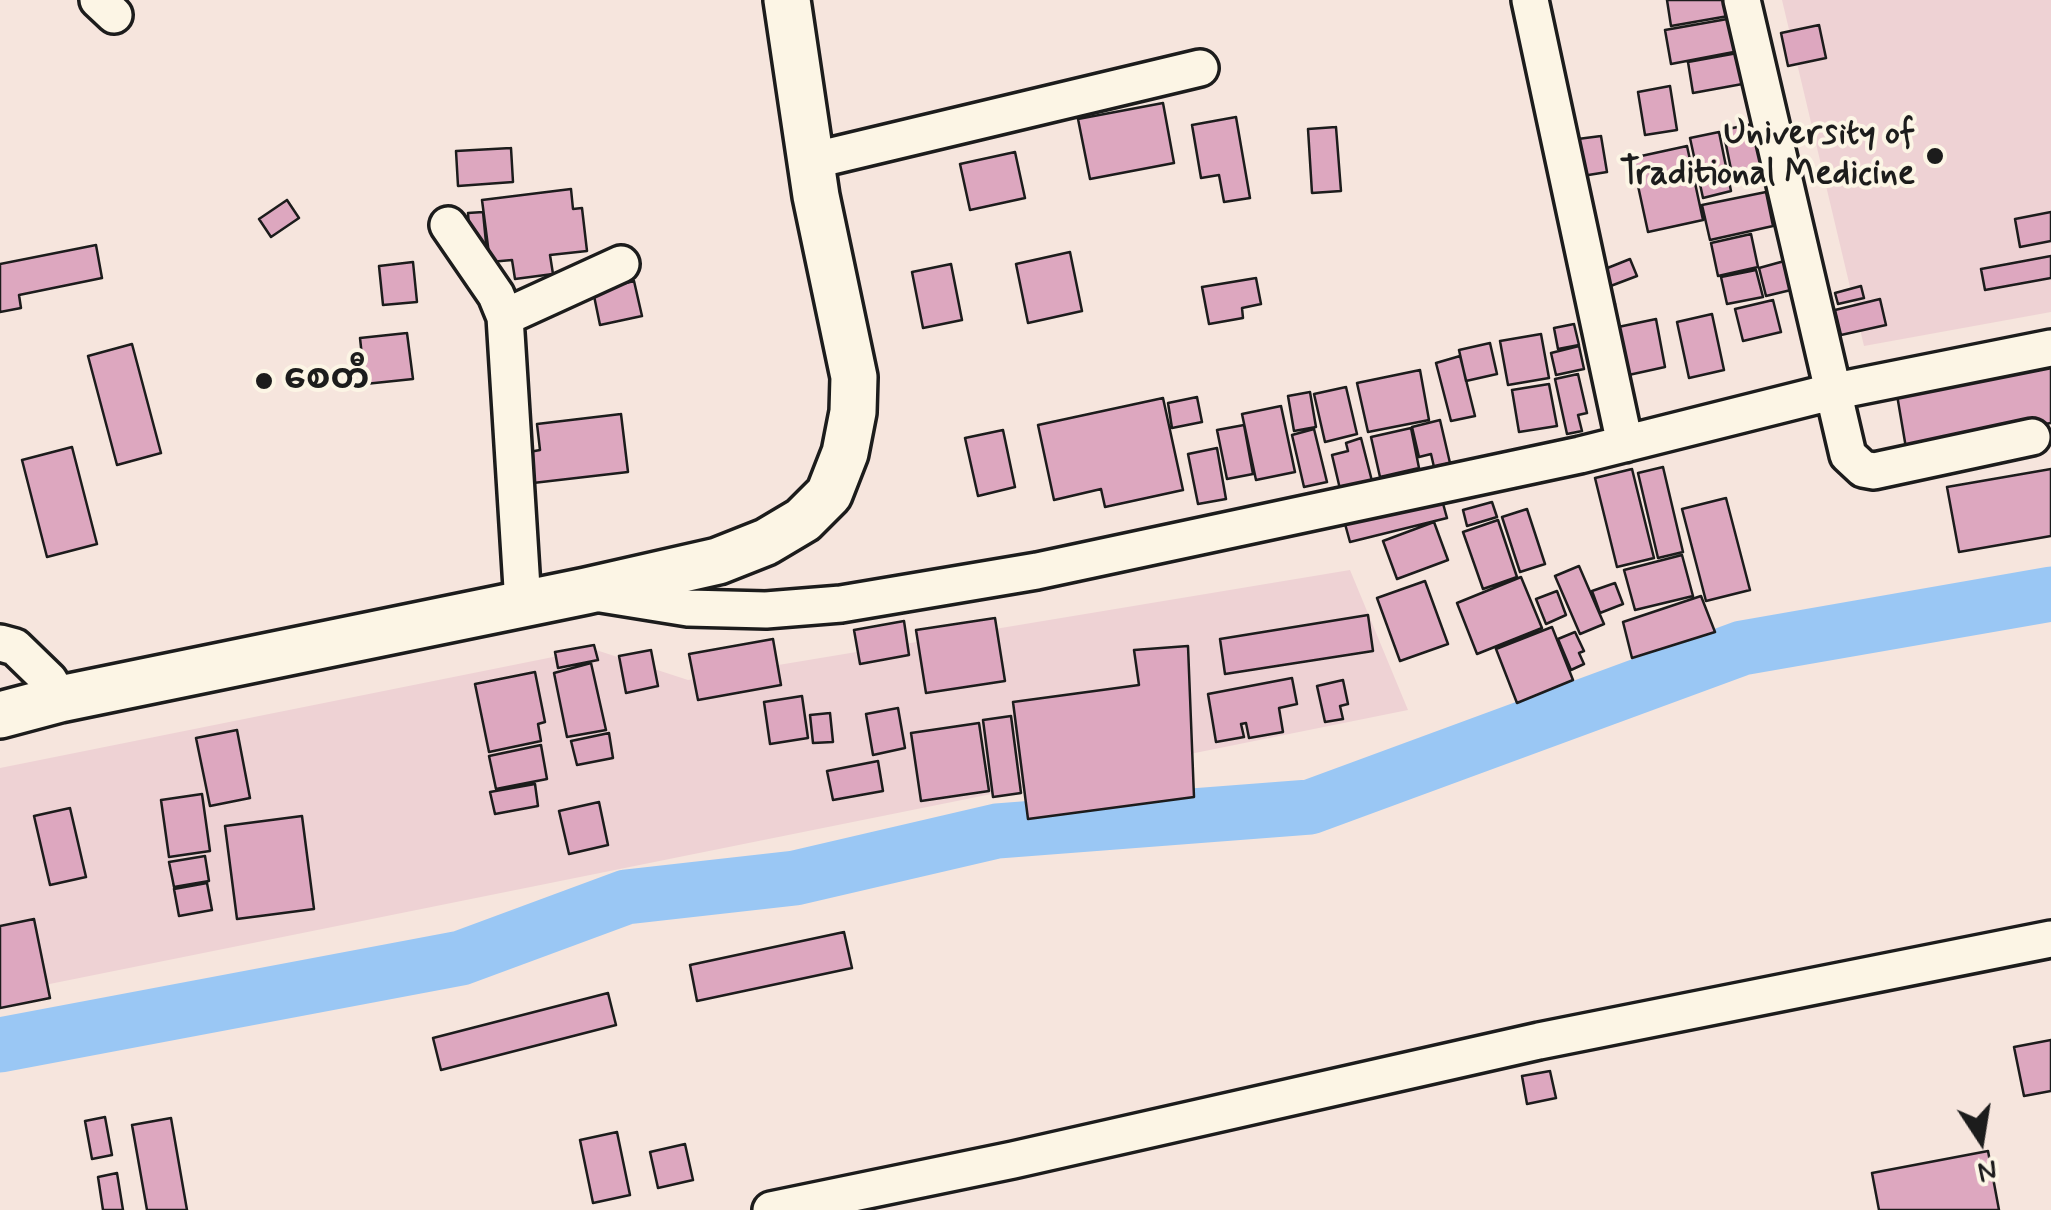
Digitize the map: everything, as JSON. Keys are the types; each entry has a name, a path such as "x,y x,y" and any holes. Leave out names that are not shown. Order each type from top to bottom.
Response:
{"main road":[{"path":"0,715 60,698 718,562 766,542 803,520 829,494 845,453 853,412 854,377 811,161 787,0"}],"street":[{"path":"1530,0 1625,444"},
{"path":"1742,0 1848,455 1863,469 1874,471 2032,437"},
{"path":"811,161 1200,68"},
{"path":"448,224 496,295 505,317 522,604"},
{"path":"505,317 621,264"},
{"path":"586,592 688,608 766,610 841,604 1037,571 1625,444 1831,392 2051,348"},
{"path":"0,643 15,647 49,680 60,698"},
{"path":"771,1210 1539,1042 2051,939"}],"shaded area":[{"name":"University of Traditional Medicine","path":"1782,0 2051,0 2051,312 1864,346"},
{"path":"1350,570 1408,710 0,994 0,768 593,649 688,680"}],"building":[{"path":"1667,0 1732,0 1734,15 1671,26"},
{"path":"1733,18 1739,51 1671,64 1665,30"},
{"path":"1819,25 1826,58 1788,66 1781,33"},
{"path":"1743,52 1748,83 1693,93 1688,62"},
{"path":"1670,86 1677,130 1645,135 1638,92"},
{"path":"1163,103 1174,163 1090,179 1078,119"},
{"path":"1236,117 1250,198 1224,202 1219,175 1201,178 1192,125"},
{"path":"1762,122 1772,172 1733,179 1723,130"},
{"path":"1336,127 1341,191 1312,193 1308,129"},
{"path":"1719,132 1731,191 1703,198 1690,138"},
{"path":"1601,136 1607,172 1576,177 1570,140"},
{"path":"1687,146 1703,220 1648,232 1632,158"},
{"path":"511,148 513,182 458,186 456,151"},
{"path":"1015,152 1025,198 970,210 960,164"},
{"path":"571,189 573,209 582,208 587,251 550,255 553,274 515,279 512,260 490,262 482,200"},
{"path":"1766,192 1773,226 1710,240 1702,205"},
{"path":"287,200 299,218 271,237 259,219"},
{"path":"483,212 487,253 471,254 468,213"},
{"path":"2051,212 2051,241 2020,247 2015,219"},
{"path":"1751,234 1758,267 1718,276 1711,243"},
{"path":"96,245 102,278 19,295 21,308 0,312 0,264"},
{"path":"1070,252 1082,311 1028,323 1016,264"},
{"path":"2051,256 2051,278 1985,290 1981,269"},
{"path":"1630,259 1637,276 1608,287 1615,304 1603,308 1590,275"},
{"path":"1788,260 1795,289 1766,296 1759,268"},
{"path":"413,262 417,302 383,305 379,266"},
{"path":"951,264 962,320 923,328 912,272"},
{"path":"1756,270 1763,297 1727,304 1721,277"},
{"path":"1256,278 1261,304 1242,308 1243,318 1209,324 1202,287"},
{"path":"634,281 642,316 600,325 593,291"},
{"path":"1861,286 1864,298 1838,304 1835,293"},
{"path":"1880,299 1886,325 1841,335 1835,310"},
{"path":"1773,300 1781,332 1743,341 1735,309"},
{"path":"1712,314 1724,370 1689,378 1677,322"},
{"path":"1656,319 1665,367 1615,378 1604,330"},
{"path":"1574,324 1579,345 1558,349 1554,328"},
{"path":"407,333 413,379 365,384 360,338"},
{"path":"1541,334 1549,378 1508,385 1500,341"},
{"path":"1490,343 1497,374 1466,381 1459,350"},
{"path":"132,344 161,453 117,465 88,356"},
{"path":"1579,346 1584,369 1556,375 1551,353"},
{"path":"1460,356 1475,416 1451,421 1436,363"},
{"path":"2051,362 2051,423 1906,448 1896,389"},
{"path":"1420,370 1429,420 1368,432 1357,383"},
{"path":"1578,374 1587,413 1578,415 1582,431 1567,434 1555,379"},
{"path":"1549,384 1557,426 1519,432 1512,390"},
{"path":"1346,387 1357,434 1325,442 1314,394"},
{"path":"1310,392 1316,427 1294,431 1288,396"},
{"path":"1197,397 1202,422 1172,428 1168,403"},
{"path":"1163,398 1183,490 1105,507 1101,489 1054,500 1038,425"},
{"path":"1281,406 1295,472 1256,480 1242,414"},
{"path":"621,414 628,472 533,483 529,452 540,450 537,424"},
{"path":"1440,420 1450,463 1434,467 1431,454 1419,457 1412,427"},
{"path":"1244,425 1253,474 1227,479 1217,430"},
{"path":"1411,428 1419,468 1380,477 1371,437"},
{"path":"1314,429 1327,482 1304,487 1292,435"},
{"path":"1003,430 1015,487 978,496 965,438"},
{"path":"1361,438 1372,481 1340,489 1332,455 1348,451 1346,443"},
{"path":"72,447 97,544 47,557 22,460"},
{"path":"1217,448 1226,499 1198,504 1188,454"},
{"path":"1663,467 1683,552 1658,558 1638,473"},
{"path":"1632,469 1654,558 1617,567 1595,478"},
{"path":"2051,469 2051,536 1959,552 1947,487"},
{"path":"1439,489 1447,518 1350,542 1342,513"},
{"path":"1726,498 1750,590 1706,601 1682,509"},
{"path":"1492,502 1497,517 1467,526 1463,510"},
{"path":"1527,509 1545,564 1520,572 1502,517"},
{"path":"1498,520 1517,577 1483,589 1463,532"},
{"path":"1434,522 1448,560 1397,579 1383,541"},
{"path":"1682,555 1693,596 1635,610 1624,570"},
{"path":"1579,566 1604,624 1580,634 1555,576"},
{"path":"1521,577 1542,628 1477,654 1457,603"},
{"path":"1425,581 1448,644 1400,661 1377,598"},
{"path":"1615,583 1623,604 1600,613 1592,591"},
{"path":"1557,591 1566,615 1546,624 1536,599"},
{"path":"1701,596 1715,632 1632,658 1623,622"},
{"path":"1368,615 1373,651 1225,674 1220,639"},
{"path":"995,618 1005,681 926,693 916,630"},
{"path":"904,621 909,655 860,664 854,630"},
{"path":"1552,627 1573,680 1517,703 1496,649"},
{"path":"1575,632 1584,651 1579,653 1584,664 1571,670 1558,639"},
{"path":"773,639 781,685 698,700 689,654"},
{"path":"594,645 598,660 558,668 555,652"},
{"path":"1188,646 1194,797 1028,819 1013,702 1139,685 1134,650"},
{"path":"651,650 658,686 626,693 619,656"},
{"path":"591,663 606,730 567,737 554,673"},
{"path":"535,672 545,722 538,724 541,741 489,752 475,684"},
{"path":"1292,678 1297,704 1279,708 1283,732 1249,738 1246,723 1241,724 1244,737 1216,742 1208,694"},
{"path":"1343,680 1348,704 1340,706 1343,719 1325,722 1317,686"},
{"path":"802,696 808,738 770,744 764,702"},
{"path":"898,708 905,748 873,755 866,714"},
{"path":"830,713 833,742 813,743 810,715"},
{"path":"1011,716 1021,793 993,797 983,720"},
{"path":"979,723 989,791 921,801 911,733"},
{"path":"237,730 250,798 210,806 196,738"},
{"path":"609,733 613,758 577,765 571,741"},
{"path":"541,745 547,779 496,789 489,756"},
{"path":"878,761 883,791 833,800 827,771"},
{"path":"535,784 538,806 495,814 490,792"},
{"path":"202,794 210,851 169,857 161,800"},
{"path":"599,802 608,845 569,854 559,811"},
{"path":"70,808 86,877 50,885 34,816"},
{"path":"302,816 314,909 237,919 225,826"},
{"path":"205,856 209,881 174,887 169,862"},
{"path":"207,883 212,910 179,916 174,889"},
{"path":"34,919 50,998 0,1008 0,926"},
{"path":"844,932 852,968 697,1001 690,965"},
{"path":"608,993 616,1025 441,1070 433,1038"},
{"path":"2051,1040 2051,1091 2024,1096 2014,1047"},
{"path":"1550,1071 1556,1098 1527,1104 1522,1076"},
{"path":"105,1117 112,1155 92,1159 85,1121"},
{"path":"171,1118 187,1210 147,1210 132,1125"},
{"path":"617,1132 630,1195 593,1203 580,1140"},
{"path":"685,1144 693,1180 658,1188 650,1152"},
{"path":"1988,1151 1999,1210 1879,1210 1872,1173"},
{"path":"117,1173 123,1210 103,1210 98,1177"}],"waterway":[{"path":"0,1045 461,958 626,897 795,878 997,831 1310,807 1742,648 2051,594"}],"place":[{"name":"University of Traditional Medicine","path":"1935,156"},
{"name":"စေတီ","path":"264,381"}]}
